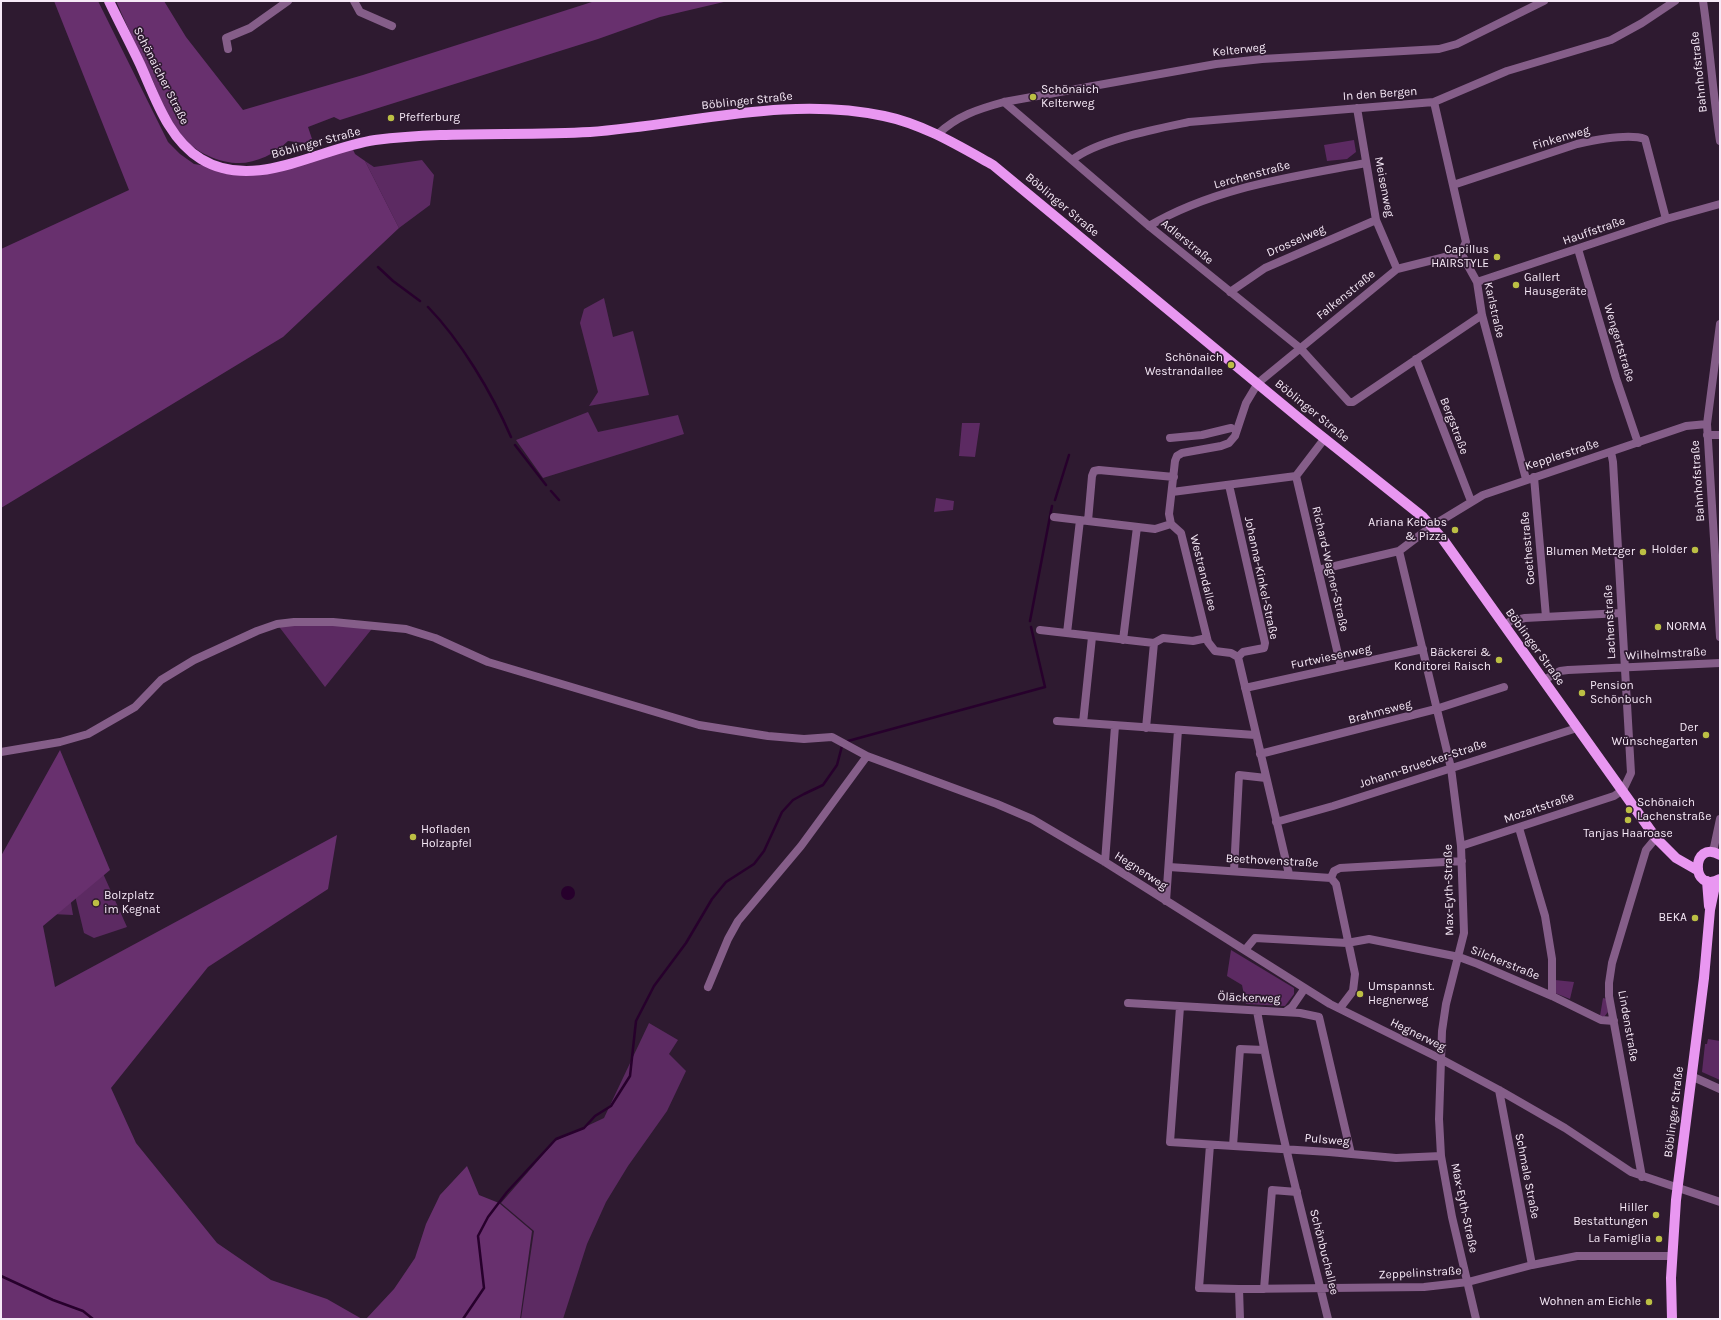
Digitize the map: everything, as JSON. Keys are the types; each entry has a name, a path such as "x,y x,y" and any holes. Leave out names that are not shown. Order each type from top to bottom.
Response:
{"main road":[{"name":"Schönaicher Straße","path":"109,1 163,114 178,137 201,161"},
{"name":"Böblinger Straße","path":"201,161 229,170 252,172 283,166 319,154 374,140 594,131 744,113 814,108 886,116 938,134 993,165 1423,517 1432,526 1544,680 1656,838 1676,858 1697,870 1703,878 1715,880 1710,910 1704,978 1677,1188 1671,1256 1672,1319"},
{"name":"Böblinger Straße","path":"1671,852 1687,858 1700,858"},
{"path":"1697,870 1700,858 1704,854 1716,854"}],"street":[{"path":"228,50 226,38 250,28 288,1"},
{"path":"354,1 360,12 392,26"},
{"name":"Kelterweg","path":"938,134 948,124 972,111 1004,102 1216,64 1439,49 1457,44 1544,1"},
{"name":"In den Bergen","path":"1072,160 1084,151 1150,130 1189,122 1434,102 1507,71 1611,40 1642,23 1675,1"},
{"name":"Bahnhofstraße","path":"1703,1 1713,95 1720,141"},
{"name":"Adlerstraße","path":"1004,102 1149,226 1300,348 1346,400 1353,402 1416,360"},
{"path":"1434,102 1466,242 1461,253"},
{"name":"Meisenweg","path":"1357,108 1376,220 1396,269"},
{"name":"Finkenweg","path":"1453,185 1577,144 1637,136 1645,139 1666,219"},
{"name":"Lerchenstraße","path":"1149,226 1170,214 1220,195 1257,184 1366,163"},
{"name":"Hauffstraße","path":"1477,282 1666,219 1720,204"},
{"name":"Drosselweg","path":"1230,292 1265,268 1376,220"},
{"name":"Wengertstraße","path":"1578,249 1616,378 1638,443"},
{"name":"Falkenstraße","path":"1258,383 1396,269 1461,253"},
{"name":"Karlstraße","path":"1461,253 1477,282 1482,315 1530,478"},
{"path":"1416,360 1482,315"},
{"name":"Bahnhofstraße","path":"1720,324 1707,424 1718,577 1720,637"},
{"name":"Bergstraße","path":"1416,360 1472,501"},
{"name":"Westrandallee","path":"1238,657 1232,653 1215,651 1207,638 1181,533 1172,524 1169,514 1175,461 1178,456 1182,453 1221,446 1229,443 1235,436 1246,403 1258,383"},
{"name":"Kepplerstraße","path":"1432,526 1472,501 1530,478 1686,426 1707,424"},
{"path":"1170,438 1202,435 1231,428"},
{"path":"1707,435 1720,435"},
{"path":"1172,492 1296,476 1325,438"},
{"name":"Lachenstraße","path":"1611,452 1613,462 1631,773 1623,790"},
{"path":"1067,633 1084,520 1094,472 1099,470 1174,477"},
{"name":"Richard-Wagner-Straße","path":"1296,476 1340,667"},
{"name":"Goethestraße","path":"1530,478 1546,617"},
{"name":"Johanna-Kinkel-Straße","path":"1229,485 1265,643 1264,648 1243,652 1238,657"},
{"path":"1054,517 1155,529 1172,524"},
{"path":"1318,570 1399,551 1432,526"},
{"path":"1123,640 1137,527"},
{"name":"Max-Eyth-Straße","path":"1399,551 1451,768 1461,846 1464,933 1446,1004 1439,1058 1439,1119 1441,1156 1476,1319"},
{"path":"1504,625 1519,618 1621,613"},
{"name":"Hegnerweg","path":"1,752 60,742 88,734 135,707 161,680 217,649 257,631 277,624 294,622 333,622 406,629 435,638 488,662 651,712 699,725 730,731 804,739 832,737 867,756 997,804 1032,820 1105,862 1330,1004 1439,1058 1499,1090 1565,1128 1618,1165 1642,1177 1720,1202"},
{"path":"1040,630 1154,644 1163,638 1193,641 1207,638"},
{"path":"1083,723 1092,637"},
{"path":"1146,728 1154,644"},
{"name":"Furtwiesenweg","path":"1245,688 1423,649"},
{"path":"1238,657 1288,874"},
{"name":"Wilhelmstraße","path":"1544,680 1560,671 1720,663"},
{"name":"Brahmsweg","path":"1260,754 1436,709 1504,687"},
{"path":"1057,721 1255,735"},
{"path":"1105,862 1115,726"},
{"name":"Johann-Bruecker-Straße","path":"1276,822 1333,806 1577,728"},
{"path":"1166,901 1178,730"},
{"path":"708,988 728,939 738,921 801,846 867,756"},
{"path":"1234,871 1239,775 1266,778"},
{"name":"Mozartstraße","path":"1461,846 1614,796 1623,790"},
{"path":"1716,854 1720,819"},
{"path":"1519,828 1545,916 1552,959 1552,996"},
{"name":"Lindenstraße","path":"1642,1177 1614,1021 1609,982 1612,963 1646,850 1650,842 1656,838"},
{"path":"1331,878 1334,871 1340,868 1462,861"},
{"name":"Beethovenstraße","path":"1169,867 1331,878 1336,884 1354,974 1353,991 1340,1008"},
{"name":"Silcherstraße","path":"1245,950 1255,938 1347,943 1369,939 1459,957 1552,996 1601,1020 1614,1021"},
{"name":"Öläckerweg","path":"1128,1003 1285,1012 1292,1007 1304,988"},
{"name":"Pulsweg","path":"1180,1007 1170,1142 1287,1149 1396,1158 1441,1156"},
{"name":"Schönbuchallee","path":"1257,1011 1264,1050 1296,1192 1328,1319"},
{"path":"1285,1012 1314,1015 1320,1020 1352,1154"},
{"path":"1233,1146 1240,1049 1264,1050"},
{"path":"1691,1076 1720,1089"},
{"name":"Schmale Straße","path":"1499,1090 1532,1265"},
{"name":"Zeppelinstraße","path":"1210,1145 1199,1288 1264,1289 1320,1287 1417,1287 1468,1282 1532,1265 1588,1255 1671,1256"},
{"path":"1264,1289 1272,1190 1296,1192"},
{"path":"1239,1289 1240,1319"}],"shaded area":[{"path":"54,1 98,1 168,142 180,154 194,164 221,168 283,166 351,145 355,154 365,161 399,228 283,337 1,508 1,249 129,190"},
{"path":"116,1 164,1 186,37 243,110 363,75 595,1 728,1 660,17 598,39 340,120 334,117 308,127 312,139 304,143 288,141 271,154 257,160 236,163 212,158 204,154 190,145 179,133 164,108"},
{"path":"1354,140 1356,152 1347,159 1327,161 1324,145"},
{"path":"422,160 434,175 430,205 399,228 365,161 374,167"},
{"path":"604,298 613,337 633,331 649,395 589,406 598,392 580,323 584,309"},
{"path":"588,412 598,432 678,415 684,434 543,478 516,440"},
{"path":"962,423 980,423 975,457 959,456"},
{"path":"936,498 954,501 953,510 934,512"},
{"path":"277,624 375,625 325,687"},
{"path":"60,750 110,870 43,926 55,987 337,835 328,889 208,967 111,1088 136,1143 217,1243 271,1280 327,1299 362,1319 1,1319 1,856"},
{"name":"Bolzplatz im Kegnat","path":"101,869 127,927 94,938 84,933 71,879"},
{"path":"565,886 571,886 575,890 575,896 571,900 565,900 561,896 561,890"},
{"path":"69,891 73,915 52,914"},
{"path":"1231,950 1294,988 1294,994 1285,1006 1246,1004 1242,985 1227,976"},
{"path":"1555,980 1574,982 1570,999 1555,993"},
{"path":"1603,998 1607,999 1608,1012 1604,1017 1600,1016"},
{"path":"649,1023 678,1040 669,1054 686,1071 667,1111 628,1166 606,1202 587,1244 563,1319 521,1319 534,1231 501,1203 555,1141 604,1118"},
{"path":"1708,1039 1720,1041 1720,1080 1702,1072 1705,1044 1707,1044"},
{"path":"467,1166 479,1195 499,1203 532,1231 520,1319 366,1319 394,1289 415,1258 426,1224 440,1195"}],"waterway":[{"path":"378,267 393,281 420,301"},
{"path":"428,307 452,335 475,368 495,403 511,437"},
{"path":"515,445 546,485"},
{"path":"1055,500 1069,455"},
{"path":"551,491 559,500"},
{"path":"1030,621 1052,506"},
{"path":"848,741 1045,687 1031,627"},
{"path":"463,1319 484,1288 478,1236 488,1217 507,1192 556,1139 584,1128 595,1116 611,1106 630,1076 636,1021 654,986 686,943 712,899 726,882 754,864 764,851 782,812 793,800 823,785 837,765 842,746"},
{"path":"1,1276 53,1300 83,1311 93,1319"}],"place":[{"name":"Schönaich Kelterweg","path":"1033,97"},
{"name":"Pfefferburg","path":"391,118"},
{"name":"Capillus HAIRSTYLE","path":"1497,257"},
{"name":"Gallert Hausgeräte","path":"1516,285"},
{"name":"Schönaich Westrandallee","path":"1231,365"},
{"name":"Ariana Kebabs & Pizza","path":"1455,530"},
{"name":"Holder","path":"1695,550"},
{"name":"Blumen Metzger","path":"1643,552"},
{"name":"NORMA","path":"1658,627"},
{"name":"Bäckerei & Konditorei Raisch","path":"1499,660"},
{"name":"Pension Schönbuch","path":"1582,693"},
{"name":"Der Wünschegarten","path":"1706,735"},
{"name":"Schönaich Lachenstraße","path":"1629,810"},
{"name":"Tanjas Haaroase","path":"1628,820"},
{"name":"Hofladen Holzapfel","path":"413,837"},
{"name":"Bolzplatz im Kegnat","path":"96,903"},
{"name":"BEKA","path":"1695,918"},
{"name":"Umspannst. Hegnerweg","path":"1360,994"},
{"name":"Hiller Bestattungen","path":"1656,1215"},
{"name":"La Famiglia","path":"1659,1239"},
{"name":"Wohnen am Eichle","path":"1649,1302"}]}
